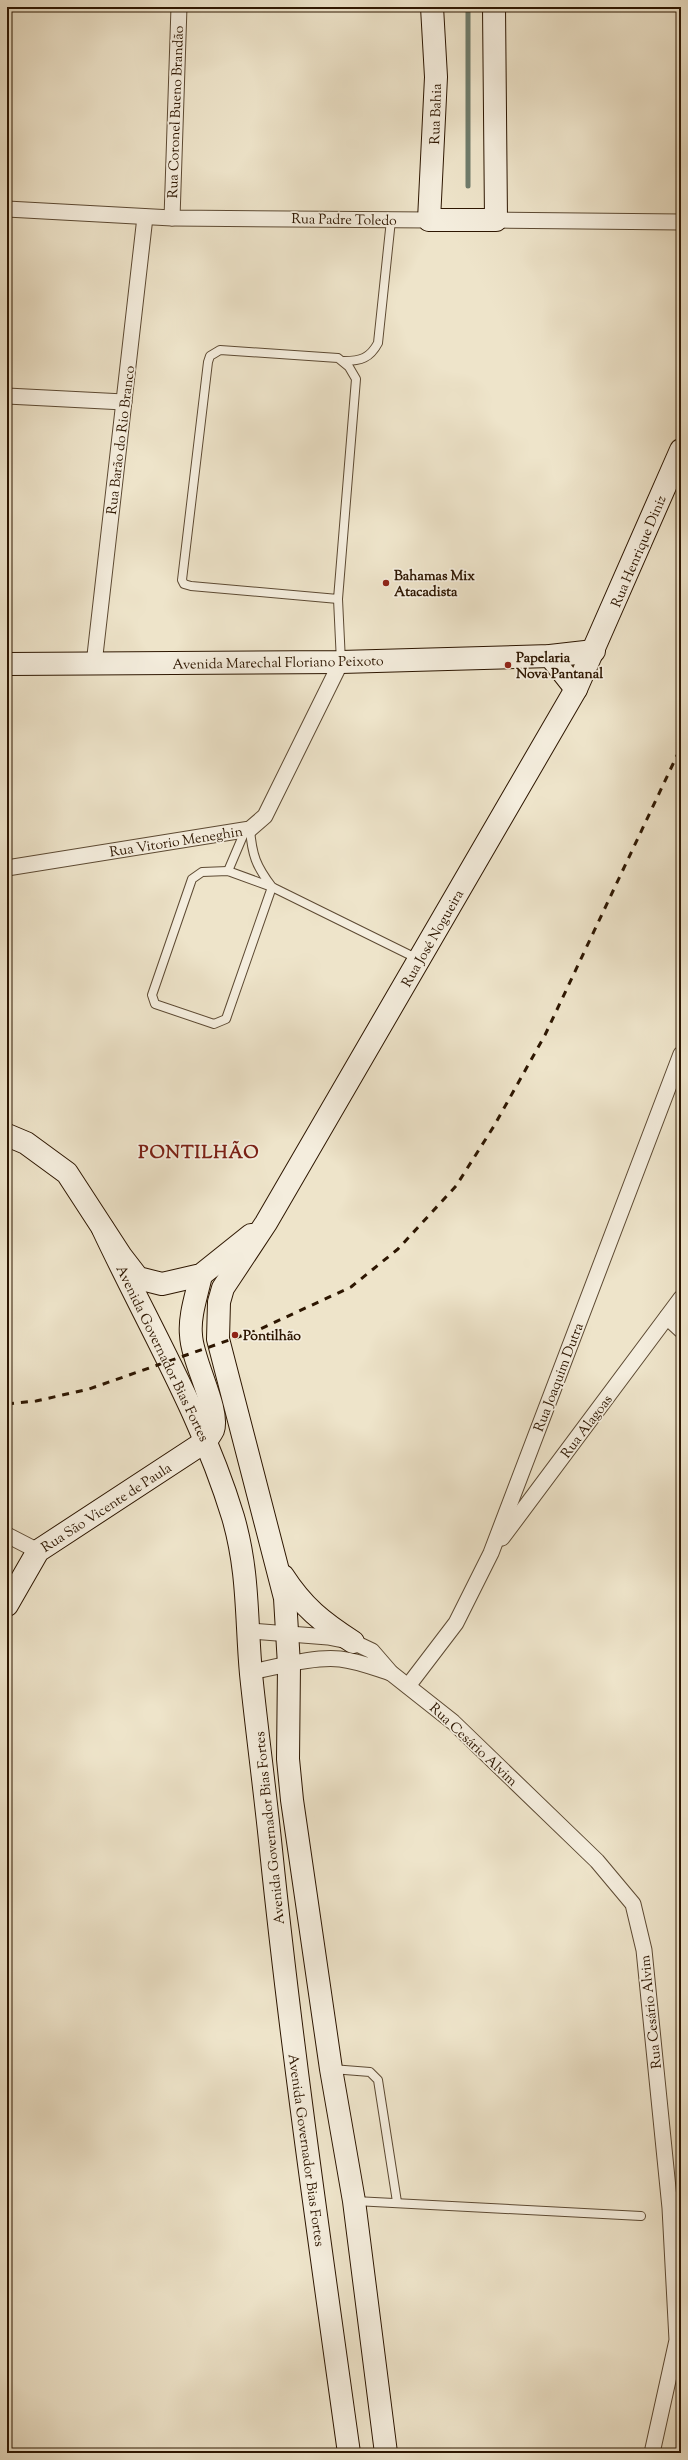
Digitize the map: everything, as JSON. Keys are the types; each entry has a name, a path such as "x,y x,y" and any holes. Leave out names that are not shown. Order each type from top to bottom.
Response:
{"main road":[{"name":"Rua Bahia","path":"429,220 436,77 432,7"},
{"path":"489,220 494,7"},
{"name":"Rua Padre Toledo","path":"429,220 489,220"},
{"name":"Rua Henrique Diniz","path":"594,651 681,450"},
{"name":"Avenida Marechal Floriano Peixoto","path":"7,664 341,662 550,656 594,651"},
{"name":"Rua José Nogueira","path":"266,1223 576,689 594,651"},
{"path":"550,656 576,689"},
{"path":"7,1135 26,1142 67,1173 103,1229 138,1278 162,1284 201,1275 266,1223"},
{"name":"Avenida Governador Bias Fortes","path":"266,1223 223,1288 219,1302 218,1339 285,1598 289,1666 287,1710 292,1800 332,2069 354,2201 386,2453"},
{"name":"Avenida Governador Bias Fortes","path":"103,1229 130,1286 177,1376 206,1441 233,1518 245,1569 250,1631 251,1672 290,2026 349,2453"},
{"path":"201,1275 190,1335 197,1366 211,1403 214,1418 213,1430 206,1441"},
{"name":"Rua São Vicente de Paula","path":"7,1605 38,1551 206,1441"},
{"path":"278,1568 298,1598 320,1621 352,1642"}],"street":[{"name":"Rua Coronel Bueno Brandão","path":"172,218 179,7"},
{"name":"Rua Padre Toledo","path":"7,209 172,218 429,220"},
{"name":"Rua Barão do Rio Branco","path":"94,664 146,217"},
{"name":"Rua Padre Toledo","path":"489,220 681,222"},
{"path":"7,396 124,402"},
{"name":"Rua Vitorio Meneghin","path":"7,868 248,830 265,816 341,662"},
{"name":"Rua Joaquim Dutra","path":"408,1686 456,1623 491,1553 681,1054"},
{"name":"Rua Alagoas","path":"491,1553 681,1298"},
{"path":"667,1317 681,1330"},
{"path":"7,1535 38,1551"},
{"path":"250,1631 328,1637 352,1642 378,1656 391,1674"},
{"path":"251,1672 339,1659 364,1664 391,1674"},
{"name":"Rua Cesário Alvim","path":"391,1674 453,1722 597,1861 633,1904 644,1950 676,2209 677,2340 652,2453"}],"lane":[{"path":"344,361 366,358 374,352 378,343 391,220"},
{"path":"338,599 191,586 184,584 181,575 210,356 220,350 338,358 344,361 356,379 338,599 341,662"},
{"path":"228,871 248,830"},
{"path":"248,830 252,852 259,870 272,887"},
{"path":"272,887 226,1019 214,1024 155,1004 152,996 192,879 202,872 228,871 272,887 419,960"},
{"path":"332,2069 370,2072 378,2080 397,2202"},
{"path":"354,2201 397,2202 641,2216"}],"waterway":[{"path":"468,7 468,186"}],"railway":[{"path":"7,1404 36,1401 89,1389 258,1330 351,1287 398,1249 456,1186 494,1126 545,1035 681,747"}],"place":[{"name":"Bahamas Mix Atacadista","path":"386,583"},
{"name":"Papelaria Nova Pantanal","path":"508,665"},
{"name":"Pontilhão","path":"235,1335"}],"district":[{"name":"PONTILHÃO","path":"199,1152"}]}
